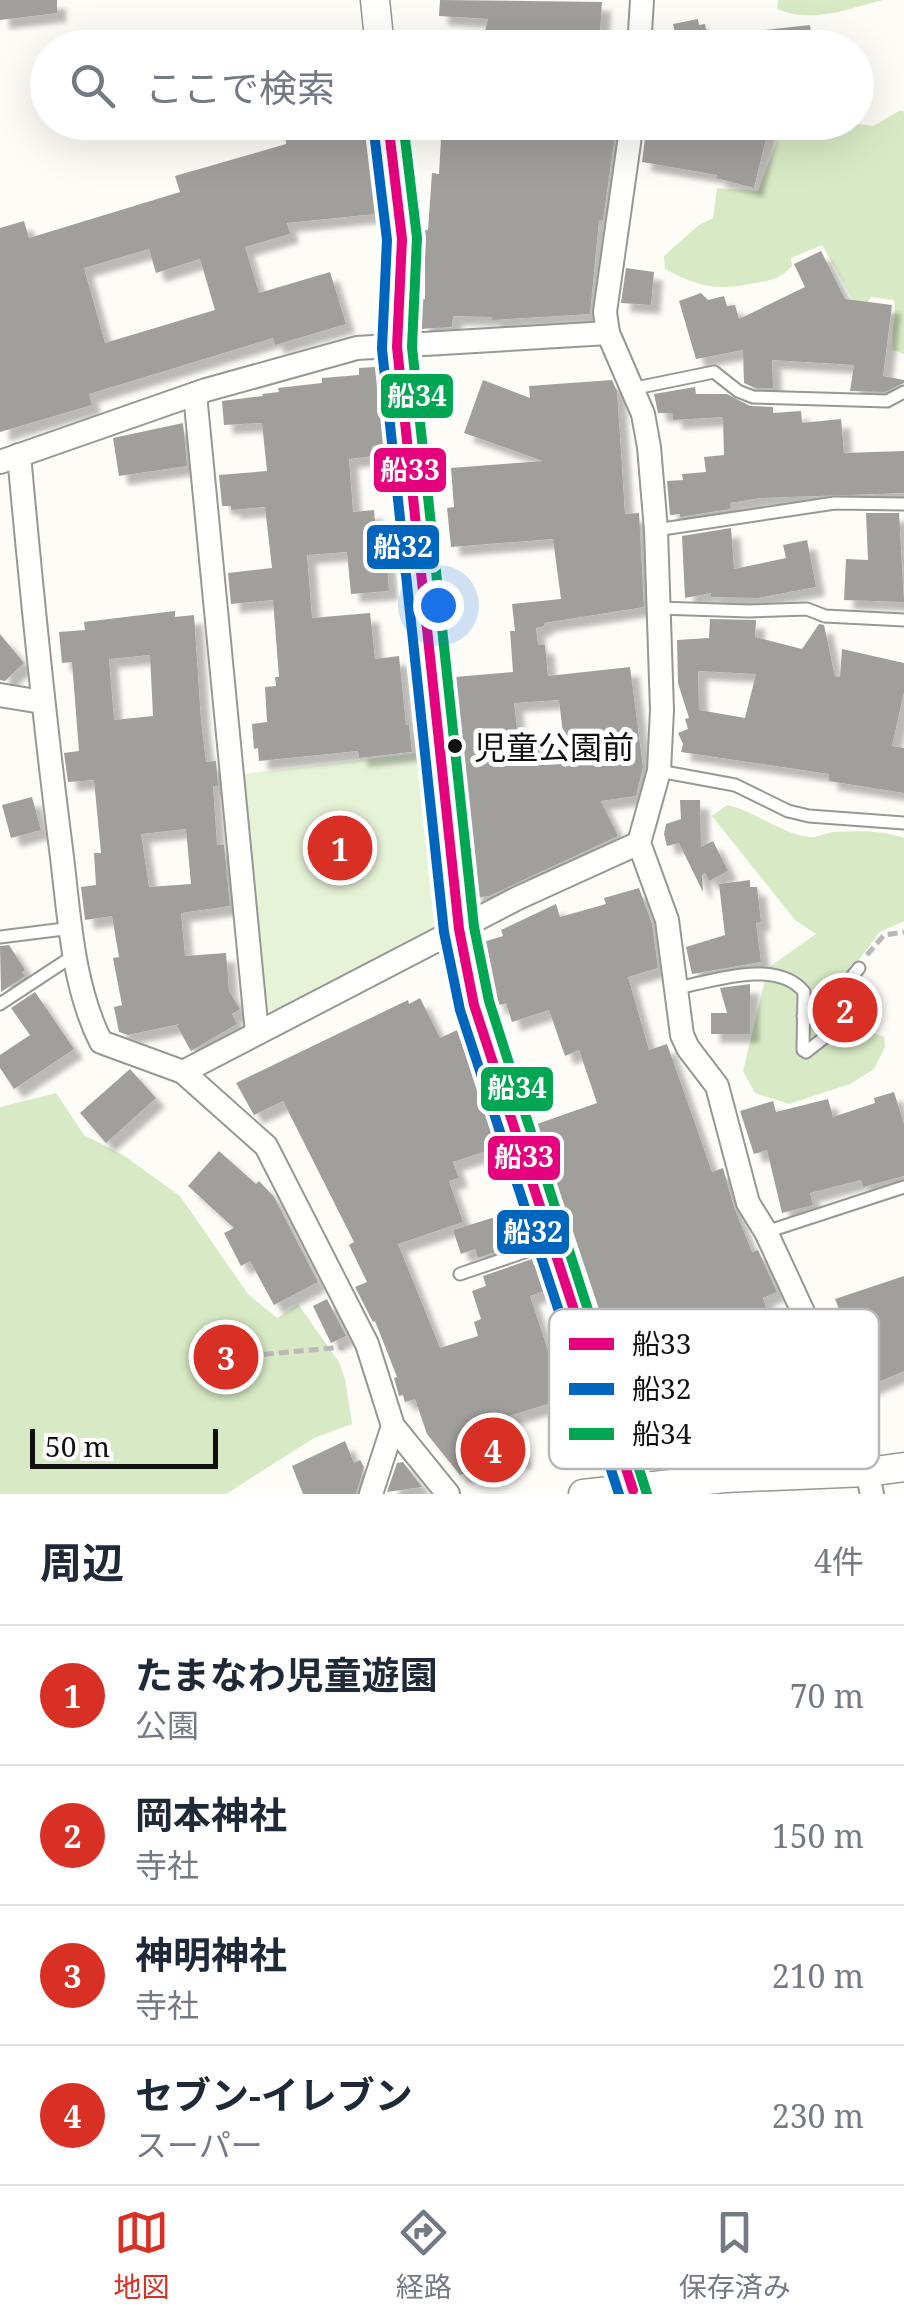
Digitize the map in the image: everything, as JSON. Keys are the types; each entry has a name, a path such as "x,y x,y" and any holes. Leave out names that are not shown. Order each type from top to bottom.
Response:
{"street":[{"path":"375,0 378,30"},
{"path":"640,30 642,0"},
{"path":"390,140 402,240 397,346 459,929 474,1005 573,1309"},
{"path":"629,140 605,312 608,333 643,414 656,530 662,710 659,771 640,843 667,920 682,1034 717,1086 748,1203 802,1309"},
{"path":"448,1494 393,1426 367,1344 266,1146 183,1072 102,1042 88,1016 72,928 10,458 195,394 357,348 608,333"},
{"path":"195,394 257,1033"},
{"path":"0,694 42,702"},
{"path":"183,1072 459,929 640,843"},
{"path":"371,1494 393,1426"},
{"path":"583,1494 724,1478 869,1483 904,1467"},
{"path":"626,1469 633,1490"}],"lane":[{"path":"632,389 714,372 738,391 753,397 887,401 904,392"},
{"path":"656,530 835,503 904,504"},
{"path":"659,608 749,612 806,609 825,616 904,620"},
{"path":"659,771 736,786 788,812 904,823"},
{"path":"0,937 72,928"},
{"path":"0,1004 76,954"},
{"path":"804,1016 817,1020 859,968"},
{"path":"676,988 757,975 781,976 804,992 803,1050 806,1052 829,1034"},
{"path":"766,1232 904,1188"},
{"path":"460,1274 551,1243"}],"path":[{"path":"859,968 884,935 904,932"},
{"path":"234,1357 367,1344"}],"green space":[{"path":"778,0 883,0 804,15 777,9"},
{"path":"904,111 904,354 893,350 894,300 871,297 864,308 857,307 822,245 791,258 792,266 778,277 738,286 706,286 665,269 664,256 699,225 713,218 717,188 758,191 777,141 874,140 874,125"},
{"path":"419,753 437,923 430,936 273,1012 265,1009 244,774"},
{"path":"727,805 809,837 860,831 904,838 904,921 880,932 859,959 854,976 871,989 859,1021 866,1030 884,1037 885,1047 874,1069 850,1084 789,1104 755,1093 743,1071 768,968 816,934 795,920 712,816"},
{"path":"56,1093 84,1135 123,1155 180,1196 248,1294 277,1318 298,1304 339,1362 352,1424 314,1438 226,1494 0,1494 0,1107"}],"building":[{"path":"0,0 57,0 57,13 0,20"},
{"path":"440,0 602,2 600,30 485,30 488,19 439,16"},
{"path":"698,19 706,30 674,30 673,24"},
{"path":"810,25 811,30 765,30"},
{"path":"286,140 373,140 380,207 375,208 375,214 287,223 290,234 245,247 259,293 330,272 346,324 275,345 273,338 89,394 92,405 0,432 0,228 24,221 29,238 180,192 175,176 286,144","holes":["149,249 156,273 200,259 215,310 105,343 84,268"]},
{"path":"441,140 614,140 603,220 599,220 590,314 492,320 453,316 452,327 420,329 425,299 425,230 432,173 439,174"},
{"path":"645,140 766,140 754,188 716,178 717,175 642,162"},
{"path":"821,251 845,299 892,305 883,376 904,383 885,392 850,391 854,365 772,360 773,388 755,388 744,383 743,350 696,359 679,301 701,293 708,300 724,296 727,306 735,305 739,319 805,287 794,264"},
{"path":"626,268 654,272 651,305 621,303"},
{"path":"375,367 381,373 384,399 379,400 383,445 372,446 373,456 349,459 353,512 374,510 378,556 386,555 389,591 351,594 347,552 307,555 312,618 370,613 375,659 399,656 412,752 359,758 358,751 259,761 252,724 267,722 265,687 276,686 275,677 279,677 273,600 231,604 228,573 272,568 265,507 231,510 231,506 222,506 219,475 267,471 262,423 224,425 222,401 322,383 322,378 359,375 359,368"},
{"path":"483,380 530,398 529,386 612,380 617,391 625,514 639,513 644,607 544,623 536,628 538,645 545,645 548,676 630,667 643,767 636,796 601,801 618,836 489,896 473,898 455,714 459,713 455,677 513,672 512,604 561,599 553,539 451,547 447,508 454,507 451,468 543,461 464,433","holes":["559,700 564,742 519,746 514,703"]},
{"path":"695,387 696,394 727,394 750,406 773,407 773,413 801,411 802,423 841,419 844,453 904,451 904,493 761,498 730,503 730,509 670,515 667,481 683,480 682,474 706,472 704,457 724,455 723,417 673,420 673,413 658,413 654,394"},
{"path":"183,423 187,466 119,476 113,438"},
{"path":"866,513 899,513 904,602 844,600 846,559 868,560"},
{"path":"731,528 734,569 786,558 783,545 807,540 816,587 758,598 711,597 711,593 685,598 682,536"},
{"path":"175,611 175,617 194,615 206,762 216,761 218,786 213,786 217,845 224,845 230,906 181,913 185,956 226,953 229,991 240,1009 232,1014 237,1024 191,1051 179,1024 128,1035 119,1032 114,1007 122,1005 113,958 119,957 112,916 85,920 81,887 96,885 94,853 101,853 94,780 68,782 64,753 79,751 72,662 62,663 59,632 85,630 84,622","holes":["150,655 153,716 114,720 109,659","186,829 191,884 149,887 141,834"]},
{"path":"710,619 756,620 755,637 802,649 819,624 824,625 835,677 840,677 842,649 904,663 904,692 892,746 904,748 904,793 829,781 829,774 681,752 683,744 678,733 688,729 685,719 689,718 678,683 677,640 709,638","holes":["698,671 756,674 745,718 699,710"]},
{"path":"0,634 24,663 5,681 0,680"},
{"path":"32,797 41,830 11,838 2,805"},
{"path":"680,800 700,800 701,847 713,841 728,871 709,881 705,873 702,875 703,892 679,843 667,846 664,834 666,824 681,819"},
{"path":"750,880 750,887 757,887 761,962 692,974 686,947 725,935 719,884"},
{"path":"639,888 652,924 658,968 628,977 649,1050 667,1044 712,1172 723,1168 752,1252 758,1250 777,1292 763,1298 767,1309 599,1309 537,1124 597,1103 579,1050 565,1056 549,1010 512,1022 506,1003 497,1006 480,943 503,936 501,930 556,904 560,917 606,904 604,898"},
{"path":"9,945 25,976 1,992 0,946"},
{"path":"750,984 750,1034 711,1034 711,1013 727,1013 720,988"},
{"path":"35,992 74,1049 14,1089 0,1068 0,1055 30,1035 11,1008"},
{"path":"420,998 440,1038 457,1030 497,1144 492,1145 493,1149 453,1162 459,1178 449,1181 463,1222 398,1244 440,1348 478,1336 474,1322 481,1319 472,1291 486,1286 483,1276 532,1259 534,1265 539,1264 547,1290 530,1296 549,1354 549,1404 509,1416 523,1458 472,1476 470,1472 460,1475 427,1434 415,1399 405,1402 403,1395 399,1396 394,1378 397,1377 375,1321 355,1287 367,1282 349,1245 354,1242 283,1101 254,1115 236,1083 408,1000 409,1004"},
{"path":"130,1069 156,1098 106,1143 80,1113"},
{"path":"894,1092 904,1124 904,1176 863,1187 861,1180 810,1193 813,1205 782,1213 767,1150 754,1154 740,1111 773,1101 776,1112 828,1099 833,1117"},
{"path":"219,1151 274,1197 318,1282 274,1305 250,1261 241,1266 224,1233 234,1228 188,1186"},
{"path":"518,1210 527,1241 478,1258 475,1249 461,1254 453,1230"},
{"path":"904,1276 904,1371 879,1382 879,1309 839,1309 835,1299"},
{"path":"327,1299 346,1336 331,1343 313,1306"},
{"path":"199,1339 222,1341 220,1373 197,1372"},
{"path":"345,1441 354,1463 360,1460 364,1467 356,1494 303,1494 292,1466"},
{"path":"403,1462 422,1487 387,1492 397,1463"}],"transit line":[{"name":"船32","path":"375,140 387,240 382,349 444,932 460,1010 558,1309"},
{"name":"船33","path":"390,140 402,239 397,347 459,929 474,1005 574,1309"},
{"name":"船34","path":"405,140 417,238 412,347 474,927 489,1001 588,1309"},
{"name":"船32","path":"611,1469 619,1494"},
{"name":"船33","path":"626,1469 633,1490"},
{"name":"船34","path":"639,1469 647,1494"}],"place":[{"name":"児童公園前","path":"455,746"},
{"name":"たまなわ児童遊園","path":"340,848"},
{"name":"岡本神社","path":"845,1010"},
{"name":"神明神社","path":"226,1357"},
{"name":"セブン-イレブン","path":"493,1450"}]}
